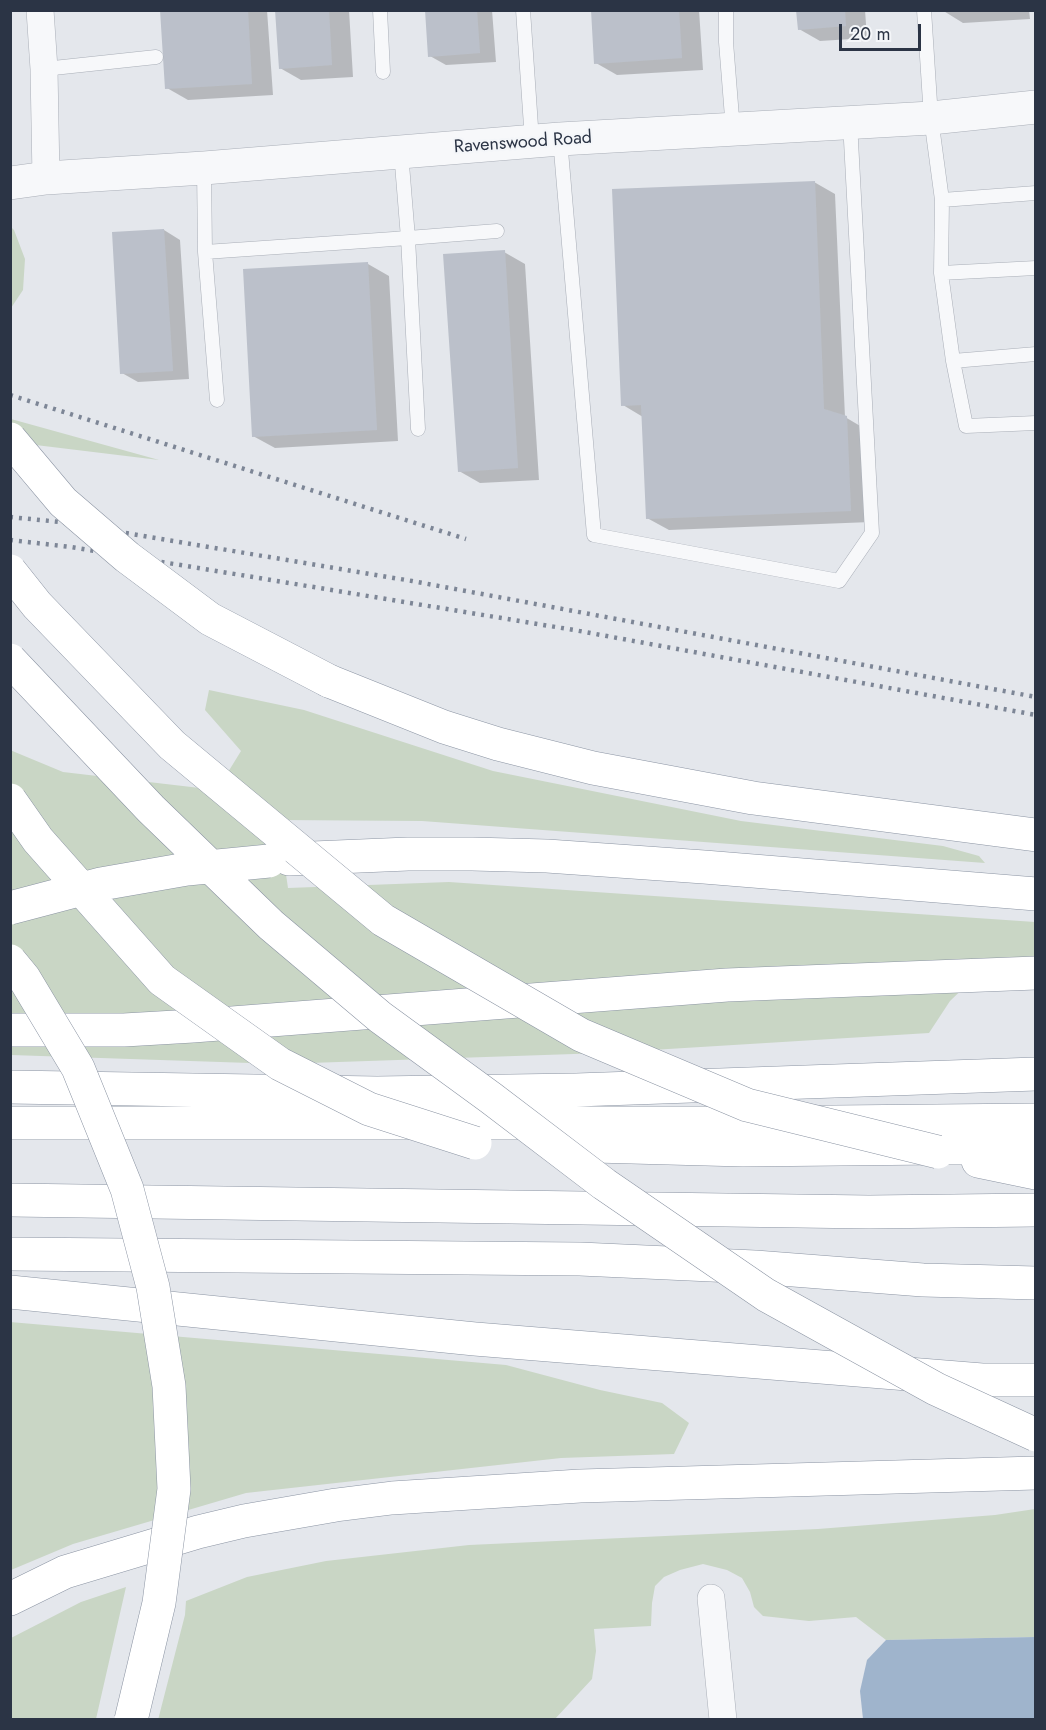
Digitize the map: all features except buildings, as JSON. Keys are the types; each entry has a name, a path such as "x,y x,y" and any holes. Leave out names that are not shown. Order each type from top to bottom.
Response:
{"highway":[{"path":"10,439 63,502 127,557 210,619 329,681 444,727 498,744 603,770 762,800 1035,836"},
{"path":"10,571 37,605 172,745 383,920 581,1035 747,1105 938,1152 1035,1173"},
{"path":"10,660 151,809 271,925 380,1017 604,1184 766,1295 936,1389 1035,1435"},
{"path":"10,800 38,840 162,980 280,1064 369,1109 475,1143 743,1150 1035,1147"},
{"path":"10,908 100,884 187,869 269,861 398,854 547,856 1035,894"},
{"path":"10,961 24,978 78,1068 127,1189 153,1287 169,1386 174,1489 159,1603 131,1719"},
{"path":"10,1030 100,1030 193,1026 727,986 1035,973"},
{"path":"10,1087 377,1093 576,1090 1035,1074"},
{"path":"10,1123 734,1123 1035,1120"},
{"path":"10,1200 869,1212 1035,1210"},
{"path":"10,1254 580,1259 755,1267 923,1280 1035,1283"},
{"path":"10,1292 475,1339 982,1380 1035,1380"},
{"path":"10,1599 65,1572 198,1532 255,1518 336,1505 403,1497 580,1486 1035,1473"}],"street":[{"path":"40,10 44,69 46,178"},
{"name":"Ravenswood Road","path":"10,183 46,178 204,168 546,140 931,118 1035,107"},
{"path":"711,1598 723,1719"}],"lane":[{"path":"380,10 383,72"},
{"path":"523,10 546,140 594,535 839,581 872,533 850,122"},
{"path":"726,10 726,42 733,130"},
{"path":"924,10 931,118 942,200 941,273 953,361 966,426 1035,423"},
{"path":"44,69 156,57"},
{"path":"401,152 418,429"},
{"path":"204,168 205,252 217,400"},
{"path":"942,200 1035,193"},
{"path":"205,252 497,231"},
{"path":"941,273 1035,268"},
{"path":"953,361 1035,354"}],"green space":[{"path":"11,227 25,259 23,290 11,308"},
{"path":"11,419 159,460 11,442"},
{"path":"209,690 304,710 493,771 741,821 943,846 979,856 985,863 422,821 278,820 288,888 449,882 1035,922 1035,970 974,978 950,1001 929,1033 603,1053 280,1064 11,1055 10,750 63,772 217,790 241,751 205,710"},
{"path":"10,1322 506,1365 600,1390 662,1403 689,1423 674,1454 561,1458 246,1493 73,1544 11,1570"},
{"path":"1035,1509 1035,1637 886,1640 856,1617 809,1621 763,1616 754,1607 750,1592 742,1578 727,1570 703,1564 664,1577 655,1586 651,1626 594,1629 596,1651 592,1679 555,1719 158,1720 185,1615 186,1601 247,1577 326,1561 469,1545 818,1529 995,1515"},
{"path":"126,1587 96,1719 11,1719 11,1638 81,1602"}],"water":[{"path":"1035,1637 1035,1719 863,1719 860,1691 867,1660 886,1640"}],"railway":[{"path":"10,395 466,539"},
{"path":"10,517 60,522 412,581 1036,697"},
{"path":"10,540 71,547 574,630 1036,715"}]}
